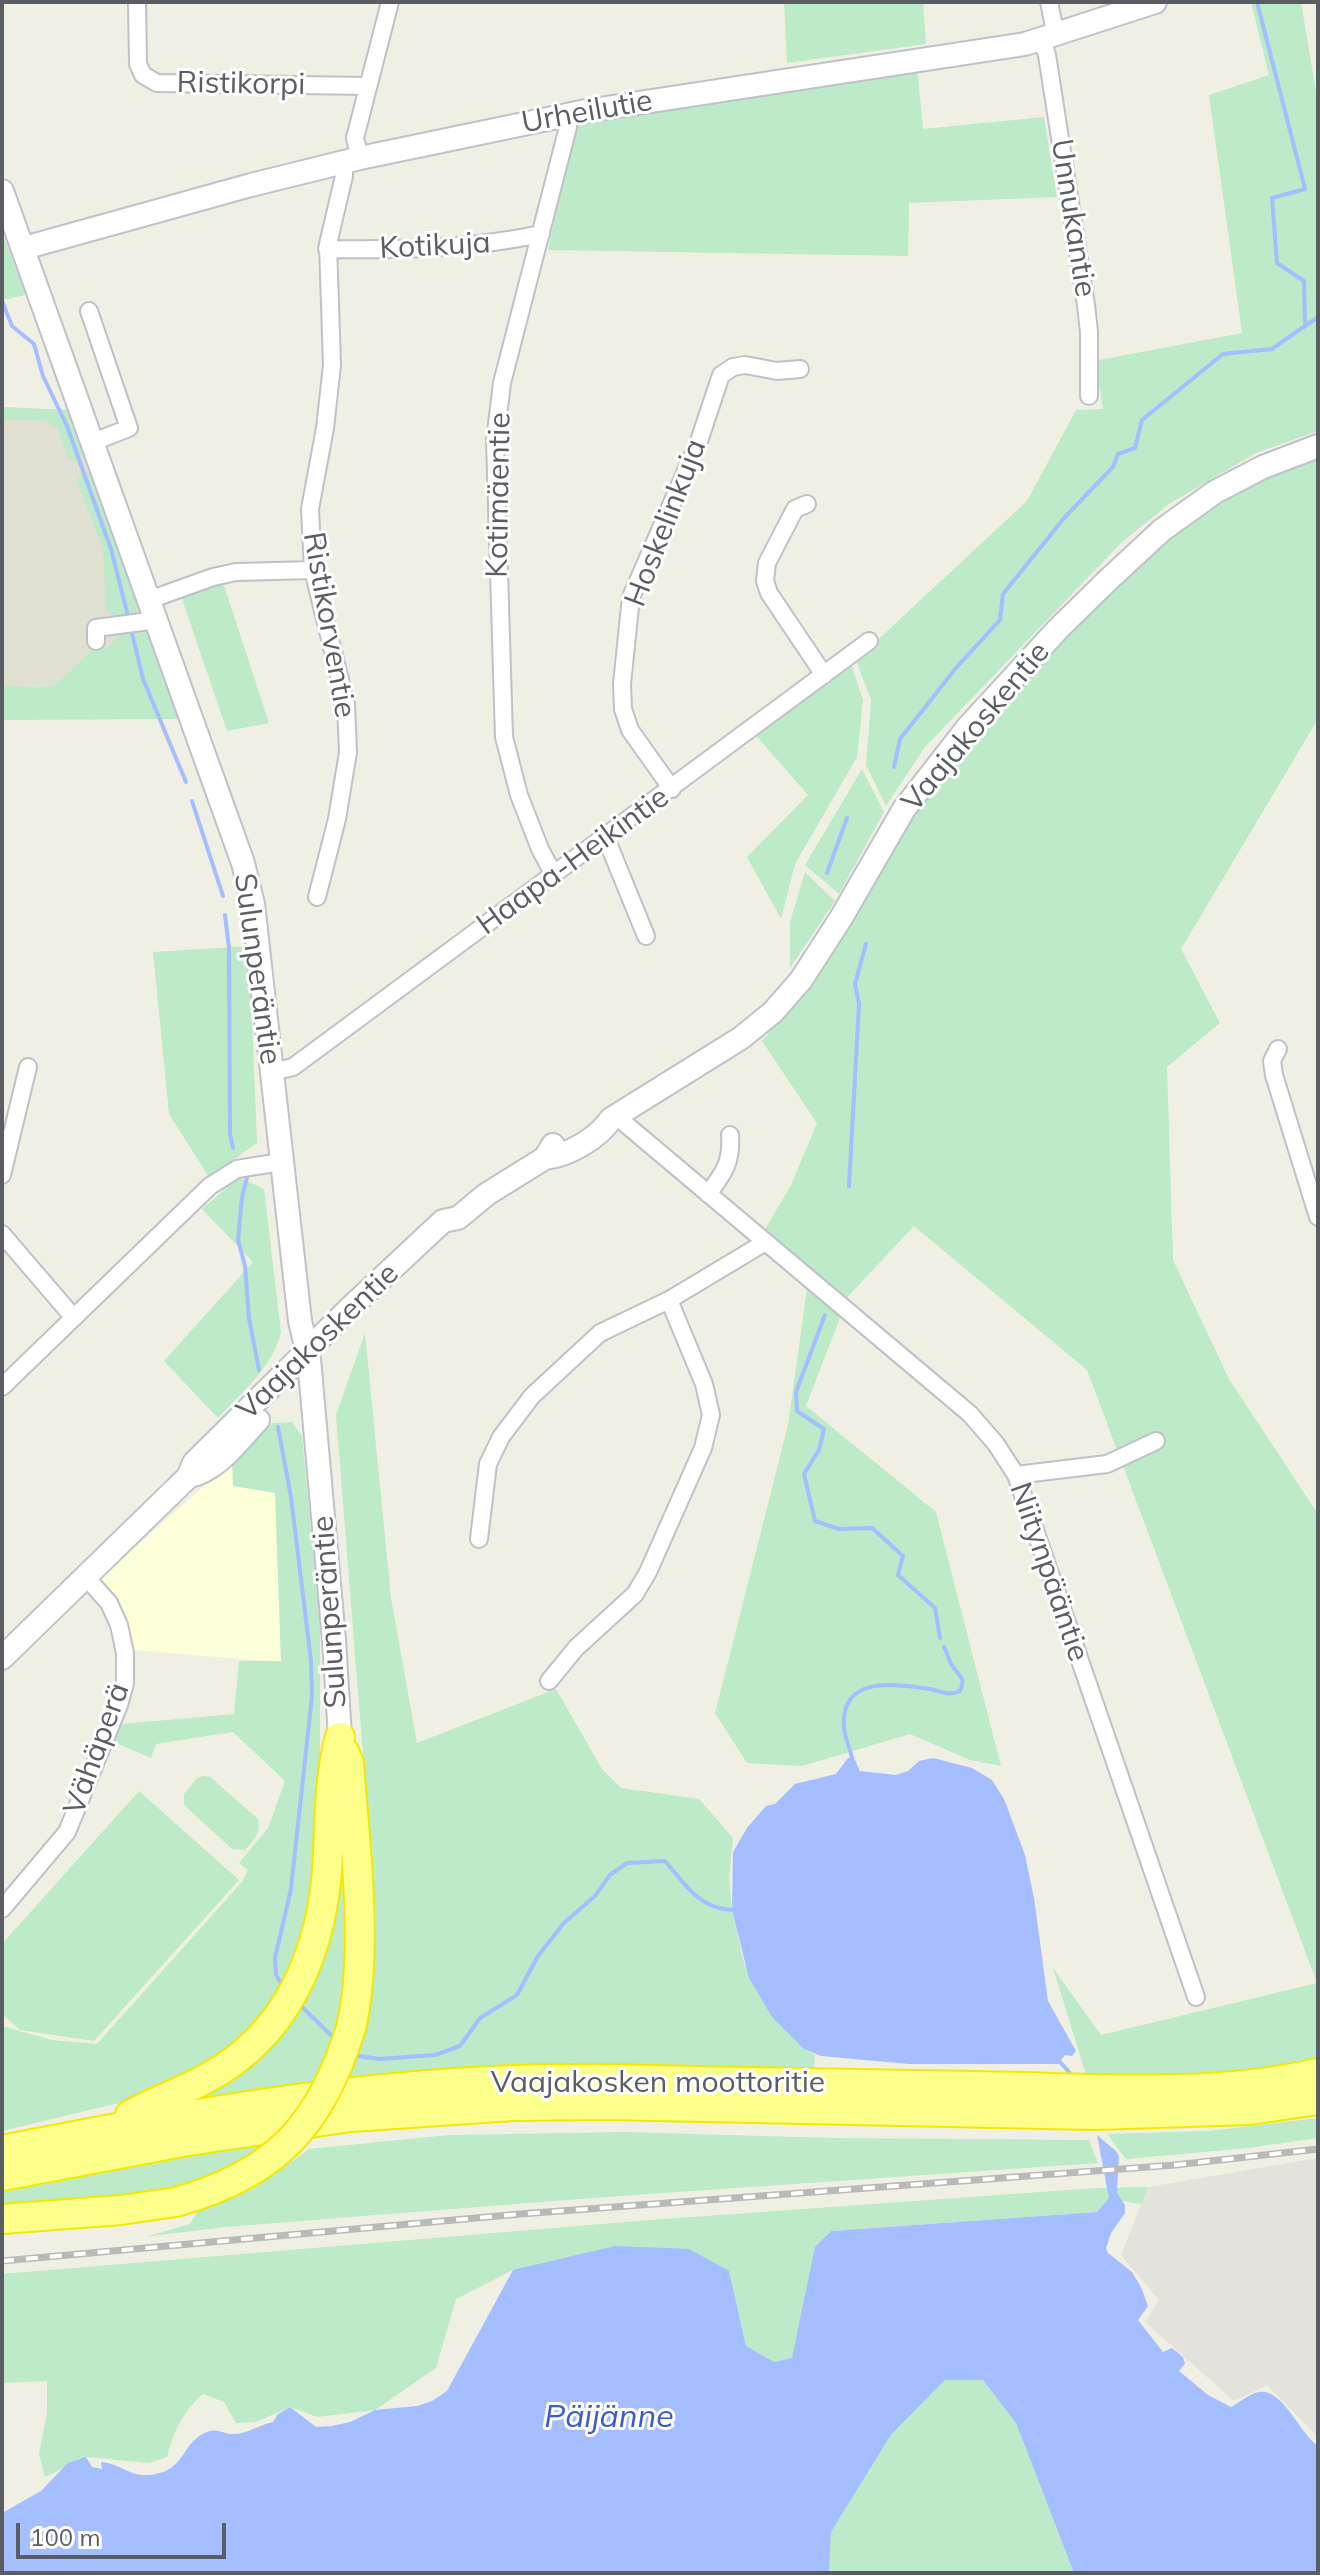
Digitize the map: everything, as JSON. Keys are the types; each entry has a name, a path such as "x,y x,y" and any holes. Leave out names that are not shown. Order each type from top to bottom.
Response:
{"highway":[{"path":"2,2219 121,2210 176,2202 231,2184 256,2170 289,2141 321,2102 341,2060 351,2028 358,1958 358,1883 349,1764 340,1737"},
{"path":"99,2131 210,2077 253,2047 289,2001 305,1971 317,1934 325,1886 333,1764 340,1737"},
{"name":"Vaajakosken moottoritie","path":"2,2150 248,2105 353,2092 515,2080 890,2084 1142,2091 1209,2089 1318,2073"},
{"name":"Vaajakosken moottoritie","path":"2,2176 188,2141 351,2117 513,2106 607,2105 1095,2115 1250,2110 1318,2100"}],"street":[{"name":"Ristikorpi","path":"137,2 138,64 143,75 157,83 367,86"},
{"name":"Ristikorventie","path":"317,897 337,819 348,752 346,704 313,570 310,509 325,428 332,365 327,249 390,2"},
{"name":"Unnukantie","path":"1049,2 1047,55 1086,305 1089,396"},
{"name":"Urheilutie","path":"24,248 352,160 565,115 1049,38 1155,2"},
{"name":"Kotimäentie","path":"554,875 540,849 519,795 504,737 497,586 495,440 502,383 568,127 565,115"},
{"name":"Sulunperäntie","path":"2,191 93,442 148,614 243,863 253,904 300,1321 308,1359 340,1737"},
{"name":"Kotikuja","path":"327,249 393,250 496,244 541,234"},
{"path":"89,311 129,428 93,442"},
{"name":"Hoskelinkuja","path":"672,789 630,730 623,709 622,684 631,597 699,441 721,375 733,367 745,365 777,371 800,369"},
{"name":"Vaajakoskentie","path":"2,1658 188,1477 218,1462 308,1359 452,1230 458,1218 487,1194 545,1158 559,1157 603,1130 614,1117 741,1038 773,1012 801,980 904,809 958,739 1058,629 1162,530 1215,492 1263,467 1318,446"},
{"path":"807,504 795,509 786,523 767,563 765,581 769,593 824,675"},
{"path":"96,641 96,628 119,626 148,614 213,577 236,572 313,570"},
{"name":"Haapa-Heikintie","path":"272,1072 293,1067 869,641"},
{"path":"606,838 646,936"},
{"path":"1278,1049 1272,1061 1274,1075 1318,1217"},
{"path":"2,1175 28,1067"},
{"name":"Niitynpääntie","path":"614,1117 970,1414 996,1444 1016,1475 1196,1997"},
{"path":"708,1194 722,1176 731,1155 730,1135"},
{"path":"2,1387 210,1186 237,1169 281,1162"},
{"path":"2,1234 74,1318"},
{"path":"479,1539 488,1464 501,1437 532,1396 600,1333 669,1300 764,1243"},
{"path":"549,1681 576,1648 635,1594 648,1572 703,1448 711,1415 704,1384 669,1300"},
{"path":"1016,1475 1107,1464 1156,1441"},
{"name":"Vähäperä","path":"2,1909 67,1832 125,1683 125,1653 119,1625 109,1603 85,1576"}],"shaded area":[{"path":"784,2 923,2 926,44 787,63"},
{"path":"1251,2 1301,2 1318,104 1318,431 1256,453 1169,504 1121,543 925,747 886,806 866,765 871,700 856,660 1027,501 1076,410 1103,409 1096,365 1099,360 1242,333 1209,95 1269,75"},
{"path":"917,65 923,129 1044,117 1057,197 909,203 908,256 548,250 576,115"},
{"path":"2,232 26,295 2,300"},
{"path":"2,407 68,410 87,452 148,632 135,630 109,647 94,648 52,687 2,686"},
{"path":"2,407 68,410 84,454 76,462 68,458 58,428 44,420 2,420"},
{"path":"1318,453 1318,719 1181,949 1220,1023 1167,1067 1173,1260 1229,1379 1318,1514 1318,2059 1246,2072 1087,2078 1053,1968 1101,2035 1317,1983 1087,1370 914,1226 840,1305 760,1238 791,1185 817,1123 762,1041 810,984 912,814 973,734 1165,536 1216,499"},
{"path":"81,473 91,473 138,603 136,614 118,619 106,610 103,549 77,481"},
{"path":"222,579 269,723 227,731 180,593"},
{"path":"135,630 148,632 179,719 2,720 2,686 52,687 94,648 109,647 120,634"},
{"path":"851,664 863,700 857,757 795,864 781,919 747,857 808,795 753,732"},
{"path":"862,769 884,812 839,894 805,865"},
{"path":"805,872 835,901 790,968 790,922"},
{"path":"249,946 257,1143 209,1177 169,1114 153,952"},
{"path":"239,1177 264,1189 281,1332 264,1368 218,1418 164,1361 253,1262 202,1209"},
{"path":"808,1281 840,1318 806,1406 936,1512 1001,1766 970,1760 910,1734 802,1766 747,1763 715,1713 788,1425"},
{"path":"365,1333 391,1598 417,1743 556,1689 602,1769 621,1788 699,1799 733,1838 729,1878 732,1910 744,1963 804,2049 815,2055 814,2071 177,2105 296,2003 339,1767 363,2012 371,2003 376,1919 336,1415"},
{"path":"292,1422 302,1436 320,1627 320,1839 306,1930 289,1977 265,2017 233,2045 166,2087 119,2103 2,2131 2,2026 52,2040 97,2044 242,1882 248,1870 239,1863 268,1828 285,1781 233,1732 156,1744 151,1758 114,1742 121,1724 234,1714 239,1661 281,1661 275,1493 233,1486 232,1461 273,1423"},
{"path":"232,1461 275,1493 281,1662 133,1650 127,1621 113,1595 99,1580"},
{"path":"210,1777 258,1819 258,1833 245,1850 232,1849 184,1805 184,1794 197,1778"},
{"path":"139,1791 239,1880 94,2041 20,2030 2,2014 2,1944"},
{"path":"1318,2118 1318,2138 1126,2159 1107,2134 1209,2131"},
{"path":"624,2132 833,2138 1089,2140 1098,2163 592,2198 225,2227 145,2237 190,2224 199,2209 253,2189 309,2149 449,2135"},
{"path":"278,2140 252,2161 162,2194 2,2211 2,2192"},
{"path":"1318,2158 1318,2437 1267,2385 1234,2401 1145,2322 1159,2300 1121,2255 1148,2187"},
{"path":"1148,2187 1142,2204 1109,2199 1097,2212 831,2231 815,2248 793,2358 774,2362 746,2346 729,2271 513,2270 456,2299 436,2368 375,2410 317,2417 290,2407 256,2422 236,2423 224,2402 203,2394 180,2422 167,2457 149,2463 86,2457 45,2477 39,2454 47,2413 47,2381 2,2383 2,2274 650,2220 1096,2188"},
{"path":"945,2380 984,2380 1016,2423 1074,2573 829,2573 831,2532 891,2435"}],"water":[{"path":"848,1758 854,1758 860,1771 896,1775 908,1771 919,1761 933,1758 972,1768 992,1780 1004,1799 1025,1855 1048,2001 1076,2051 1072,2056 1065,2055 1058,2064 909,2064 821,2056 804,2049 772,2017 749,1978 732,1910 733,1852 747,1828 766,1806 775,1804 795,1784 836,1774"},
{"name":"Päijänne","path":"1097,2135 1119,2157 1117,2193 1125,2205 1125,2213 1111,2233 1106,2248 1132,2272 1141,2287 1148,2306 1138,2320 1163,2352 1172,2348 1183,2357 1185,2364 1179,2371 1208,2395 1231,2407 1248,2396 1268,2393 1283,2404 1318,2446 1318,2573 1074,2573 1016,2423 983,2380 945,2380 891,2435 831,2532 829,2573 2,2573 2,2513 41,2491 68,2463 86,2457 92,2467 102,2469 101,2462 137,2474 157,2474 175,2465 191,2444 207,2432 237,2434 247,2431 273,2422 278,2414 290,2407 316,2427 350,2422 375,2410 417,2406 432,2401 447,2391 513,2270 615,2246 689,2249 729,2271 746,2346 774,2362 792,2358 815,2247 831,2231 1097,2212 1109,2198"}],"waterway":[{"path":"894,767 900,739 956,668 1000,620 1003,594 1065,517 1113,467 1118,454 1135,448 1142,420 1223,354 1272,349 1305,326 1304,281 1277,263 1272,198 1305,189 1257,2"},
{"path":"2,301 12,326 34,344 43,376 67,426 111,549 129,620"},
{"path":"1305,326 1318,317"},
{"path":"131,629 143,679 186,782"},
{"path":"192,801 223,896"},
{"path":"827,873 847,818"},
{"path":"225,915 229,948 230,1134 233,1148"},
{"path":"849,1186 859,1004 855,984 866,944"},
{"path":"248,1173 238,1240 245,1266 249,1318 259,1370"},
{"path":"825,1315 796,1392 797,1411 824,1429 819,1450 804,1474 815,1521 839,1529 872,1528 903,1556 898,1575 935,1608 940,1638"},
{"path":"278,1427 291,1497 311,1661 312,1696 291,1889 275,1958 276,1975 280,1982"},
{"path":"852,1758 844,1728 845,1711 860,1691 885,1685 916,1687 948,1694 960,1691 961,1678 944,1647"},
{"path":"358,2056 380,2059 435,2055 460,2046 480,2018 517,1995 538,1956 564,1923 595,1896 610,1875 627,1863 665,1861 701,1900 732,1910"},
{"path":"303,2008 334,2038"},
{"path":"1060,2062 1069,2072"}],"railway":[{"path":"2,2261 520,2214 1175,2165 1318,2149"}]}
